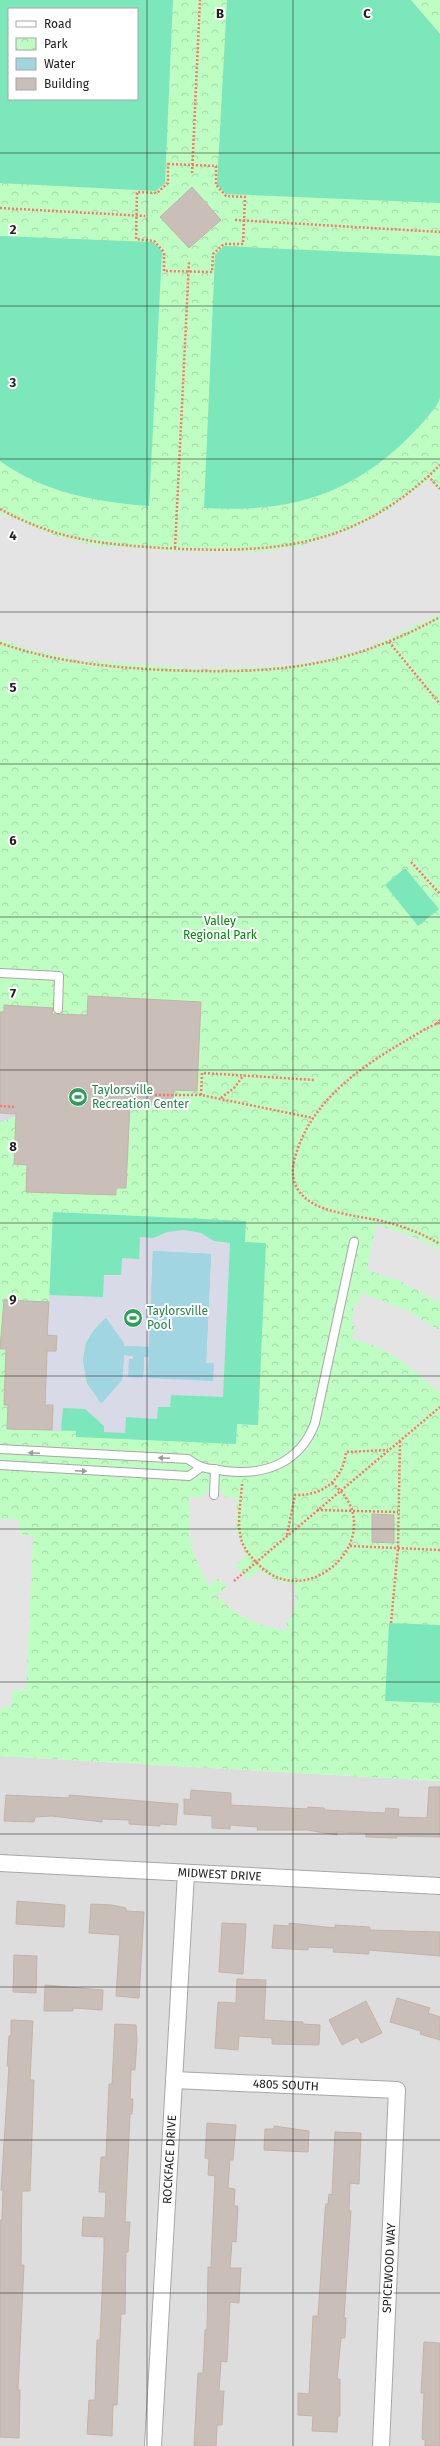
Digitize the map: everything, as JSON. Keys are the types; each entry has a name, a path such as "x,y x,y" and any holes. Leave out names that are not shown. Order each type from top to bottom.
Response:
{"street":[{"name":"MIDWEST DRIVE","path":"0,1863 440,1886"},
{"name":"ROCKFACE DRIVE","path":"153,2446 186,1873"},
{"name":"4805 SOUTH","path":"174,2080 397,2090"},
{"name":"SPICEWOOD WAY","path":"381,2446 397,2090"}],"lane":[{"path":"0,974 59,976 58,1009"},
{"path":"0,1449 188,1459 200,1468 242,1473 267,1470 289,1458 306,1442 312,1432 321,1401 354,1242"},
{"path":"0,1465 189,1476 200,1468"},
{"path":"214,1495 215,1469"}],"path":[{"path":"192,173 200,0"},
{"path":"168,164 192,165 216,166 216,185 226,196 245,197 243,244 224,244 218,249 213,254 212,272 164,271 164,252 154,241 136,239 137,192 157,193 168,183 168,164"},
{"path":"0,208 146,216"},
{"path":"235,220 440,232"},
{"path":"175,548 189,262"},
{"path":"0,509 36,527 81,540 175,548 262,550 314,540 350,528 373,516 428,476 440,465"},
{"path":"428,476 440,489"},
{"path":"0,643 49,658 77,664 142,669 235,672 300,667 361,653 389,642 440,617"},
{"path":"389,642 440,704"},
{"path":"411,862 440,894"},
{"path":"440,1022 364,1066 344,1082 313,1118 298,1146 293,1168 294,1183 304,1197 325,1208 387,1223 440,1244"},
{"path":"201,1095 202,1073 315,1080"},
{"path":"220,1098 234,1088 244,1075"},
{"path":"155,1095 201,1095 313,1118"},
{"path":"0,1106 16,1107"},
{"path":"234,1581 440,1407"},
{"path":"391,1623 398,1548 400,1441"},
{"path":"287,1536 295,1495 318,1492 332,1483 343,1466 346,1452 389,1450"},
{"path":"242,1483 240,1533 244,1547 255,1562 272,1575 286,1579 300,1580 313,1578 334,1567 350,1546 354,1529 353,1510 349,1500 341,1490 332,1483"},
{"path":"317,1510 398,1512"},
{"path":"350,1546 440,1550"}],"shaded area":[{"path":"429,480 440,492 440,614 367,648 313,662 282,666 204,669 79,660 28,649 0,639 0,513 55,536 92,545 174,551 263,552 301,546 351,530 388,510"},
{"path":"0,1113 20,1114 20,1115 0,1122"},
{"path":"376,1224 421,1240 440,1250 440,1303 402,1282 367,1270"},
{"path":"184,1230 201,1233 214,1241 230,1243 223,1397 171,1395 170,1407 158,1407 157,1419 126,1417 125,1433 104,1432 104,1426 85,1409 63,1408 61,1431 52,1430 53,1405 45,1405 47,1351 56,1351 57,1336 47,1335 49,1295 103,1297 104,1275 121,1275 122,1258 139,1259 140,1237 153,1238 167,1232","holes":["153,1251 211,1254 206,1363 148,1378 149,1357 144,1357 143,1378 129,1359 133,1359 133,1356 124,1355 122,1380 101,1403 87,1383 83,1360 86,1343 94,1330 106,1318 124,1346 149,1347"]},
{"path":"361,1293 408,1311 440,1331 439,1392 402,1361 378,1347 351,1338 355,1327 352,1322 354,1305 359,1302"},
{"path":"205,1491 223,1492 225,1497 237,1498 236,1530 246,1557 237,1563 236,1567 246,1578 251,1578 258,1570 275,1580 295,1585 295,1597 297,1599 291,1618 287,1620 286,1631 258,1624 232,1610 216,1595 225,1589 226,1585 218,1579 209,1586 203,1576 192,1549 189,1531 190,1497 203,1497"},
{"path":"0,1519 20,1520 20,1534 33,1536 26,1690 13,1689 11,1706 4,1706 3,1709 0,1709"},
{"path":"0,1756 440,1781 440,2446 0,2446"}],"green space":[{"name":"Valley Regional Park","path":"0,0 440,0 440,1781 0,1756"},
{"path":"0,0 173,0 165,183 156,191 0,183"},
{"path":"227,0 411,0 440,34 440,203 226,194 217,185"},
{"path":"0,236 153,242 162,251 149,506 110,502 72,494 35,481 0,461"},
{"path":"224,246 440,256 439,402 419,427 389,455 366,472 342,486 317,496 291,503 235,509 204,508 215,255"},
{"path":"405,868 439,909 418,926 385,885"},
{"name":"Taylorsville Pool","path":"53,1212 246,1221 245,1242 266,1243 258,1425 237,1424 236,1444 76,1437 76,1431 7,1429 8,1405 4,1405 6,1349 0,1349 4,1300 49,1302"},
{"path":"389,1623 440,1625 440,1703 385,1701"}],"water":[{"path":"153,1251 211,1254 206,1363 214,1363 213,1381 148,1378 149,1357 144,1357 143,1378 128,1377 129,1359 133,1359 133,1356 124,1355 122,1380 102,1403 88,1382 84,1359 86,1348 97,1327 106,1318 124,1343 124,1346 149,1347"}],"building":[{"path":"192,187 221,220 189,248 160,217"},
{"name":"Taylorsville Recreation Center","path":"88,996 201,1002 197,1091 174,1090 173,1106 130,1104 126,1188 116,1188 116,1195 26,1192 27,1165 14,1164 16,1114 0,1113 0,1012 4,1012 4,1005 53,1008 52,1014 87,1015"},
{"path":"4,1300 49,1302 47,1335 57,1336 56,1351 47,1351 45,1405 53,1405 52,1430 7,1429 8,1405 4,1405 6,1349 0,1349"},
{"path":"372,1514 394,1515 394,1543 372,1542"},
{"path":"429,1787 440,1787 440,1837 366,1837 366,1833 337,1832 337,1835 307,1830 257,1830 258,1827 230,1825 230,1829 212,1828 212,1816 184,1814 184,1799 190,1800 191,1790 231,1793 231,1805 307,1809 308,1807 324,1808 325,1810 385,1813 386,1808 399,1809 398,1817 427,1818"},
{"path":"6,1795 69,1798 69,1795 178,1804 176,1825 160,1824 160,1826 129,1824 129,1820 102,1819 102,1822 52,1816 35,1817 34,1822 4,1821"},
{"path":"17,1901 65,1905 64,1927 16,1924"},
{"path":"91,1904 112,1905 126,1908 126,1911 144,1912 139,1998 116,1996 120,1935 89,1933"},
{"path":"222,1923 246,1924 243,1974 219,1972"},
{"path":"289,1923 335,1928 335,1925 370,1927 370,1930 440,1932 440,1956 369,1950 369,1954 333,1952 334,1948 308,1947 308,1950 272,1948 274,1925 289,1926"},
{"path":"14,1955 37,1956 36,1993 13,1992"},
{"path":"237,1979 266,1980 264,2020 303,2022 303,2024 320,2025 319,2045 272,2044 272,2038 239,2036 238,2050 215,2048 218,2002 236,2003"},
{"path":"45,1985 103,1990 102,2010 73,2008 73,2011 44,2011"},
{"path":"397,1998 430,2008 428,2013 440,2017 440,2040 420,2034 421,2031 390,2022"},
{"path":"366,2001 382,2033 361,2043 358,2037 342,2045 329,2020"},
{"path":"11,2020 33,2021 30,2080 34,2080 30,2191 22,2191 21,2265 24,2265 18,2390 20,2390 19,2438 0,2437 0,2220 2,2220 3,2190 1,2190 9,2066 7,2066 9,2036 11,2036"},
{"path":"115,2024 136,2025 137,2040 135,2070 131,2070 130,2099 133,2099 132,2114 130,2114 125,2222 130,2222 128,2252 126,2252 125,2314 121,2314 117,2405 113,2405 112,2436 87,2434 89,2400 95,2400 97,2340 100,2340 104,2237 82,2236 83,2217 105,2218 106,2192 99,2192 101,2157 106,2157 109,2084 112,2084"},
{"path":"207,2123 236,2125 233,2160 230,2160 228,2188 235,2189 234,2206 238,2206 236,2242 232,2241 230,2268 241,2268 239,2303 230,2302 227,2362 221,2361 219,2391 224,2391 222,2425 217,2425 216,2446 194,2446 198,2373 203,2373 205,2330 207,2330 208,2267 211,2267 215,2176 208,2175 209,2159 205,2158"},
{"path":"274,2126 309,2131 308,2152 264,2150 265,2129 274,2129"},
{"path":"335,2132 361,2133 359,2184 350,2183 349,2210 351,2211 344,2318 346,2318 345,2338 341,2338 337,2379 340,2379 340,2416 338,2416 337,2432 312,2431 313,2416 298,2415 298,2393 309,2394 313,2316 318,2316 325,2211 326,2204 328,2204 329,2194 332,2195"},
{"path":"424,2342 440,2343 440,2446 425,2446 425,2440 422,2439 424,2393 421,2393"}],"place":[{"name":"Taylorsville Recreation Center","path":"78,1097"},
{"name":"Taylorsville Pool","path":"133,1318"}]}
